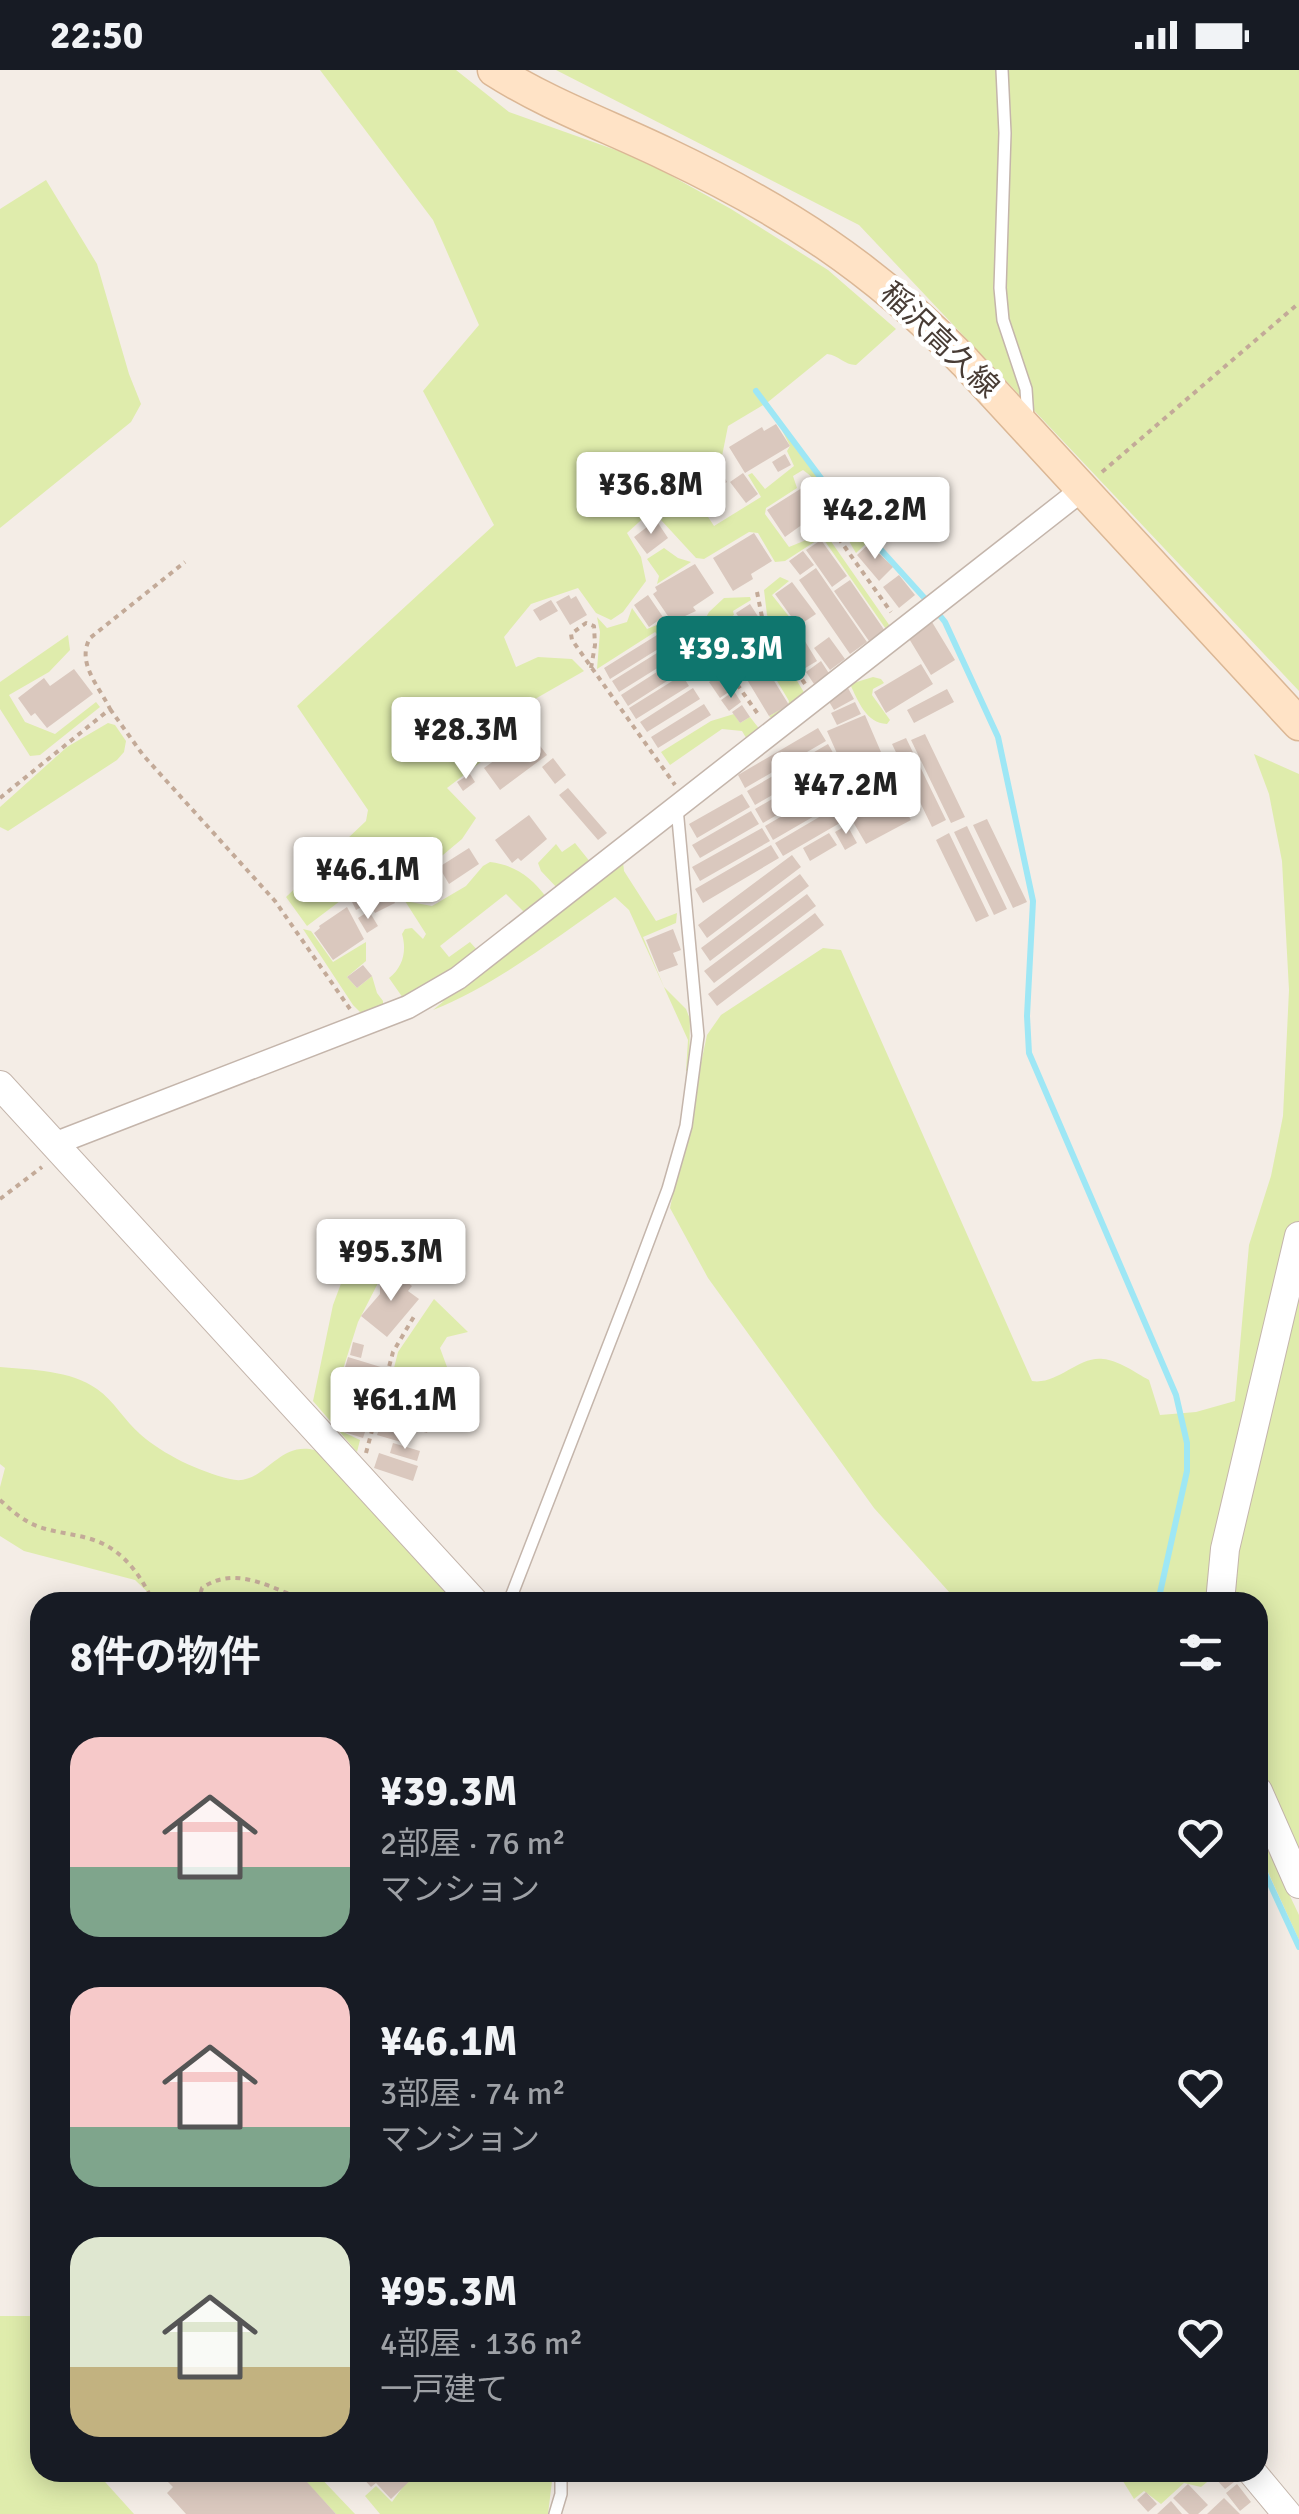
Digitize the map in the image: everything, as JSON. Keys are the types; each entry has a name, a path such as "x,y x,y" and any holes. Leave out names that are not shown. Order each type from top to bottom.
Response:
{"main road":[{"name":"稲沢高久線","path":"494,70 754,199 850,258 919,314 1299,724"}],"street":[{"path":"58,1148 408,1007 458,978 1083,489"},
{"path":"0,1084 465,1592"},
{"path":"1221,1592 1225,1549 1299,1236"},
{"path":"1268,1814 1299,1884"},
{"path":"1261,2482 1288,2514"}],"lane":[{"path":"1002,70 1005,133 1000,288 1003,320 1026,390 1029,429"},
{"path":"514,1592 668,1189 686,1126 698,1036 682,805"},
{"path":"555,2514 561,2482"}],"path":[{"path":"1083,489 1299,302"},
{"path":"827,522 904,631"},
{"path":"185,562 90,638 85,647 89,672 142,755 274,901 362,1025"},
{"path":"757,592 762,617 816,701"},
{"path":"591,668 596,633 594,626 586,623 571,634 572,640 682,805"},
{"path":"697,627 772,735"},
{"path":"0,798 110,709"},
{"path":"0,1199 58,1148"},
{"path":"360,1478 393,1352 416,1313"},
{"path":"0,1500 26,1522 57,1533 89,1538 110,1548 142,1576 149,1592"},
{"path":"201,1592 218,1577 244,1577 285,1592"}],"green space":[{"path":"320,70 456,70 509,112 641,159 731,209 828,270 896,329 856,365 827,354 768,402 728,426 722,456 685,480 627,533 641,557 646,581 623,612 611,620 596,613 578,588 531,604 504,637 516,667 538,657 572,659 584,671 521,707 529,725 447,788 476,818 462,839 431,865 438,886 426,896 406,893 381,870 307,926 286,897 366,821 368,810 297,706 494,525 423,391 479,325 433,220"},
{"path":"556,70 1299,70 1299,691 859,225"},
{"path":"46,180 97,264 141,404 131,422 0,528 0,209"},
{"path":"778,422 869,541 856,553 828,498 803,470 793,476 797,488 766,508 765,514 789,547 816,536 821,527 892,629 888,632 822,537 785,561 775,562 758,533 749,532 704,559 696,558 661,520 687,485 714,526 761,497 748,475 752,473 765,489 794,466 787,451 790,446"},
{"path":"664,548 691,562 657,584 659,576 647,559"},
{"path":"780,577 789,581 772,595 802,633 785,645 767,615 764,590"},
{"path":"750,597 733,611 734,615 713,628 720,639 716,642 704,621 709,612 724,598"},
{"path":"632,608 647,629 664,622 671,628 685,628 691,635 672,648 655,632 597,669 597,617 607,628 627,622"},
{"path":"68,635 70,650 49,672 9,695 25,722 55,734 96,702 100,707 40,755 30,756 0,709 0,682"},
{"path":"776,646 805,694 775,721 769,716 789,701 761,654"},
{"path":"873,677 884,683 873,689 872,695 890,720 887,724 868,715 850,684"},
{"path":"734,714 740,723 750,717 761,731 748,741 742,731 722,729 670,765 661,752 711,721"},
{"path":"108,723 115,725 126,741 117,760 8,831 0,827 0,807 67,747"},
{"path":"1254,754 1299,774 1299,1879 1280,1875 1299,1915 1299,1940 1268,1872 1268,1592 949,1592 874,1508 708,1278 670,1208 707,1035 721,1015 823,948 841,950 1032,1381 1051,1379 1085,1362 1103,1359 1149,1380 1160,1415 1196,1412 1235,1401 1249,1245 1271,1176 1283,1116 1289,990 1282,861 1269,794"},
{"path":"575,843 591,863 559,890 538,863 556,844 562,852"},
{"path":"490,862 522,874 546,897 525,913 506,894 440,946 449,957 470,942 478,951 446,977 403,998 389,978 403,958 402,934 412,928 423,939 426,934 405,901 432,906 466,886"},
{"path":"623,862 624,871 656,921 677,913 676,923 643,937 664,987 686,1009 690,1019 689,1071 688,1040 629,910 615,897 504,973 433,1010 444,1001 434,1005 466,987"},
{"path":"303,929 311,931 333,962 366,942 366,961 347,977 357,988 372,976 383,1008 365,1017"},
{"path":"358,1238 368,1240 373,1250 367,1266 378,1283 358,1322 331,1407 342,1421 341,1431 360,1440 357,1452 313,1401 333,1305"},
{"path":"434,1299 468,1332 447,1337 440,1348 447,1367 431,1383 393,1372 398,1352"},
{"path":"0,1367 75,1378 103,1394 149,1442 194,1467 230,1479 254,1476 297,1450 311,1449 327,1455 447,1592 148,1592 135,1580 24,1551 0,1536 0,1487 5,1468 0,1464"},
{"path":"0,2316 30,2316 30,2482 105,2482 134,2514 0,2514"},
{"path":"306,2482 325,2482 355,2514 336,2514"},
{"path":"406,2482 552,2482 548,2514 380,2514 365,2496 376,2486 392,2502"},
{"path":"1124,2482 1207,2482 1201,2487 1184,2483 1161,2504 1144,2491 1134,2499"}],"building":[{"path":"776,424 790,446 745,473 729,447 762,427 764,431"},
{"path":"785,454 791,465 778,472 772,462"},
{"path":"718,466 727,482 699,499 690,483"},
{"path":"743,473 758,494 746,503 730,482"},
{"path":"805,486 821,511 785,537 767,510"},
{"path":"656,520 668,538 647,554 634,537"},
{"path":"754,533 772,561 733,591 713,558"},
{"path":"821,540 847,576 832,587 806,550"},
{"path":"869,544 893,567 879,581 857,555"},
{"path":"803,551 814,565 800,575 789,561"},
{"path":"695,564 714,593 693,607 696,611 672,622 653,594 657,591 655,587"},
{"path":"816,568 867,642 850,654 799,580"},
{"path":"899,575 915,595 899,608 883,587"},
{"path":"850,580 885,631 869,641 834,591"},
{"path":"792,582 816,614 798,626 775,594"},
{"path":"569,595 571,599 576,596 587,615 570,625 556,602"},
{"path":"648,595 663,617 649,627 634,605"},
{"path":"551,600 558,611 540,621 533,610"},
{"path":"750,604 775,643 761,652 736,613"},
{"path":"733,618 740,630 723,639 717,628"},
{"path":"932,622 955,660 931,675 908,637"},
{"path":"743,630 763,663 741,676 722,643"},
{"path":"657,635 663,646 610,679 604,668"},
{"path":"695,637 710,660 693,671 678,647"},
{"path":"829,637 845,659 830,670 814,648"},
{"path":"803,638 817,661 802,670 788,648"},
{"path":"665,648 672,659 619,692 612,681"},
{"path":"674,661 681,672 628,706 621,695"},
{"path":"821,661 830,675 814,684 806,672"},
{"path":"921,664 933,684 886,713 874,692"},
{"path":"765,666 789,705 769,716 746,678"},
{"path":"74,669 93,694 47,728 35,713 31,716 18,698 44,678 50,686"},
{"path":"723,673 733,689 720,698 709,682"},
{"path":"682,675 689,686 636,719 629,708"},
{"path":"693,688 700,699 647,732 640,722"},
{"path":"848,688 854,699 834,710 828,700"},
{"path":"947,689 954,702 914,723 907,710"},
{"path":"734,691 741,702 729,711 721,700"},
{"path":"855,702 861,714 837,725 831,713"},
{"path":"704,704 711,715 658,748 651,737"},
{"path":"742,705 750,717 740,723 732,712"},
{"path":"865,715 887,766 858,779 852,766 844,769 827,731"},
{"path":"818,728 826,741 745,788 738,775"},
{"path":"531,734 547,755 500,790 484,768"},
{"path":"925,734 965,817 951,823 911,740"},
{"path":"906,738 946,820 932,827 892,744"},
{"path":"828,744 836,758 755,805 747,791"},
{"path":"553,758 566,775 555,784 542,767"},
{"path":"836,762 844,776 763,823 755,809"},
{"path":"888,767 899,790 870,804 859,780"},
{"path":"470,774 475,782 463,791 457,782"},
{"path":"846,779 854,793 773,840 765,826"},
{"path":"568,788 607,833 598,840 559,795"},
{"path":"742,794 750,807 697,838 689,824"},
{"path":"896,795 911,820 866,844 852,820"},
{"path":"855,796 864,809 783,856 775,843"},
{"path":"751,811 759,824 700,858 692,845"},
{"path":"529,815 547,839 521,861 518,858 512,863 495,840"},
{"path":"987,819 1027,902 1013,908 973,825"},
{"path":"847,825 857,843 845,850 835,832"},
{"path":"967,826 1007,909 994,915 954,832"},
{"path":"762,828 770,841 700,881 692,867"},
{"path":"829,833 837,845 810,861 803,848"},
{"path":"949,833 989,916 976,922 936,840"},
{"path":"771,845 779,858 703,903 695,889"},
{"path":"469,848 479,864 449,884 439,867"},
{"path":"792,855 801,867 707,938 698,925"},
{"path":"800,874 809,886 710,961 701,948"},
{"path":"382,879 395,903 375,913 369,903 356,910 349,896"},
{"path":"807,894 816,906 714,983 704,971"},
{"path":"347,907 364,939 333,960 314,933"},
{"path":"369,911 378,926 367,933 358,918"},
{"path":"815,913 824,925 717,1006 708,994"},
{"path":"673,929 681,950 673,953 678,965 659,972 646,940"},
{"path":"363,965 372,976 357,988 347,977"},
{"path":"380,1257 391,1266 379,1279 369,1270"},
{"path":"392,1270 412,1286 408,1291 419,1299 387,1337 361,1316 380,1294 380,1285"},
{"path":"353,1342 364,1345 361,1358 350,1355"},
{"path":"348,1357 384,1368 368,1423 332,1413"},
{"path":"393,1380 439,1394 436,1405 389,1391"},
{"path":"389,1394 435,1408 432,1419 385,1405"},
{"path":"384,1408 431,1422 427,1433 381,1419"},
{"path":"344,1419 367,1426 363,1438 341,1431"},
{"path":"381,1424 404,1431 401,1442 377,1435"},
{"path":"393,1443 420,1451 417,1461 390,1453"},
{"path":"379,1453 418,1466 413,1481 374,1468"},
{"path":"168,2482 307,2482 336,2514 186,2514 167,2493 173,2487"},
{"path":"366,2482 409,2482 391,2499 376,2483 371,2487"},
{"path":"1188,2484 1208,2505 1198,2514 1189,2514 1173,2498"},
{"path":"1237,2484 1251,2502 1240,2511 1226,2493"},
{"path":"1146,2492 1157,2504 1148,2512 1137,2500"},
{"path":"1224,2498 1240,2514 1207,2514"},
{"path":"1171,2501 1182,2514 1157,2514"}],"waterway":[{"path":"756,391 844,509 929,603"},
{"path":"937,612 998,737 1033,901 1029,1053 1176,1395 1187,1443 1187,1471 1160,1592"},
{"path":"1268,1880 1299,1947"}]}
